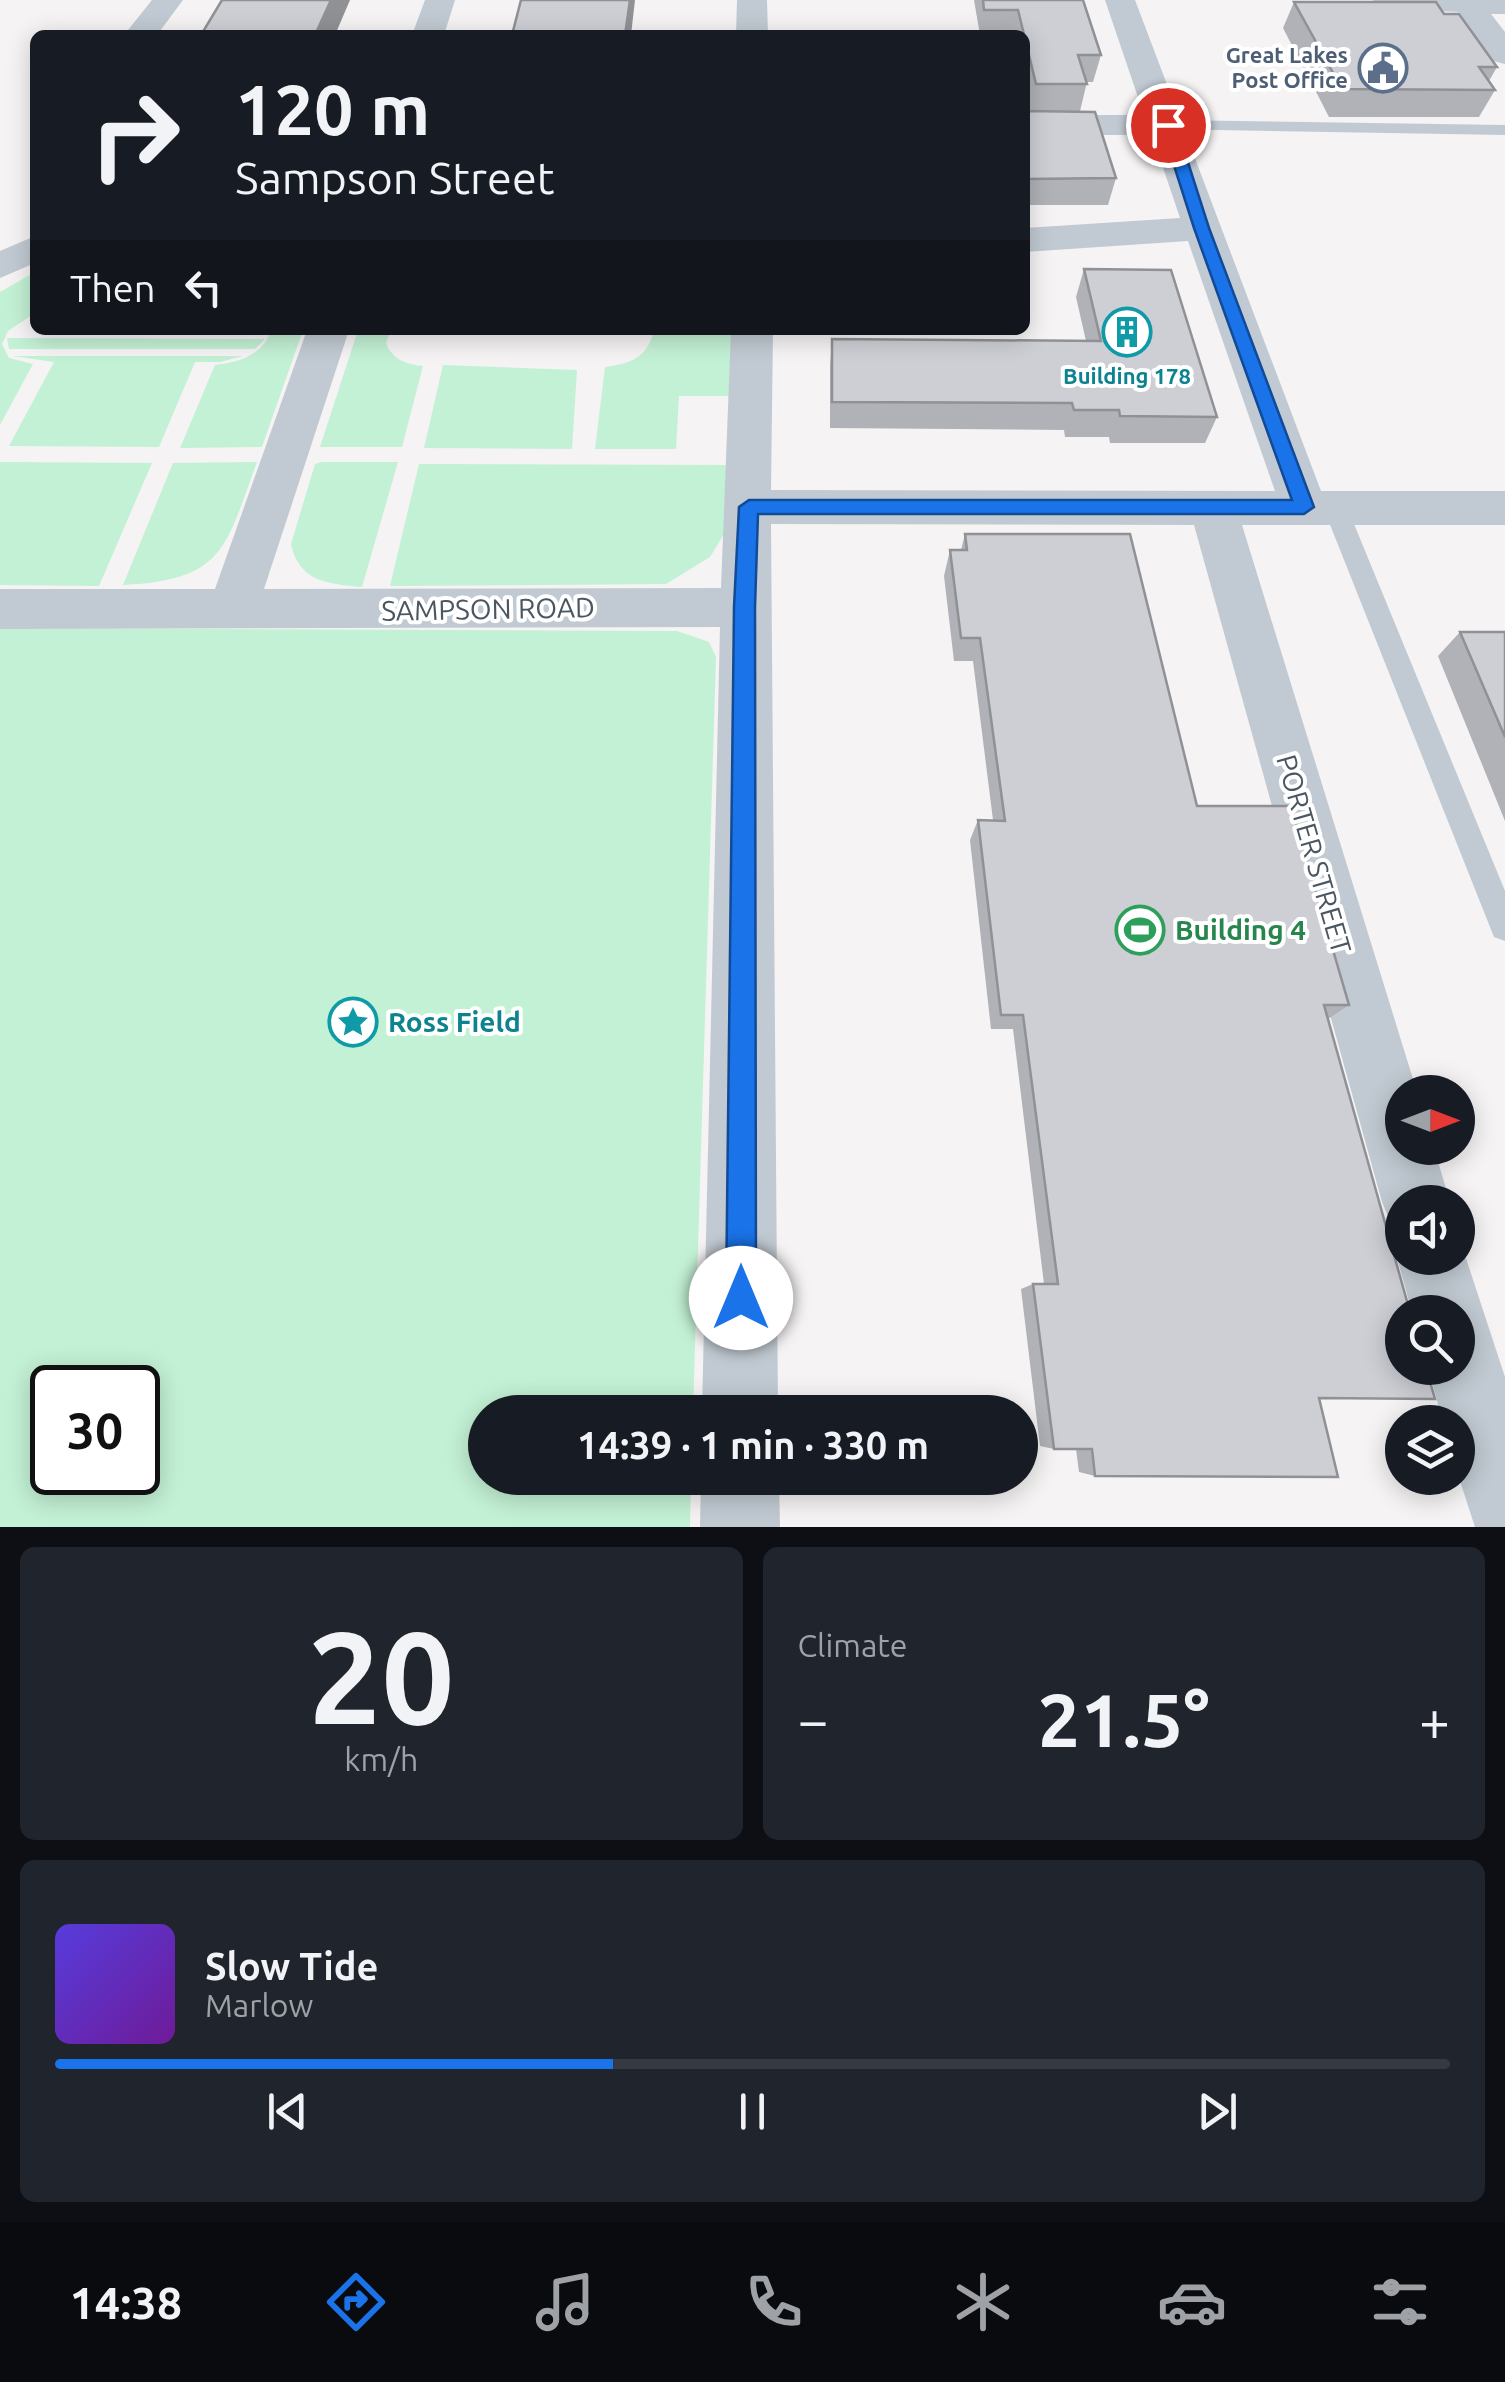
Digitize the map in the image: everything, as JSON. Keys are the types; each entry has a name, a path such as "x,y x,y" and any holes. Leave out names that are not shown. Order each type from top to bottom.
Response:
{"street":[{"path":"430,30 440,0"},
{"path":"752,0 752,30"},
{"path":"1120,0 1202,228 1319,507"},
{"path":"1388,0 1505,5"},
{"path":"1470,5 1505,54"},
{"path":"1030,125 1168,125"},
{"path":"1030,240 1116,235 1138,229 1202,228"},
{"path":"0,266 30,251"},
{"path":"232,612 326,335"},
{"path":"740,1395 744,607 752,335"},
{"name":"PORTER STREET","path":"1212,506 1411,1185"},
{"path":"749,507 1505,508"},
{"name":"SAMPSON ROAD","path":"0,610 744,607"},
{"path":"1470,1385 1505,1505"},
{"path":"740,1495 740,1527"}],"lane":[{"path":"1168,125 1505,130"},
{"path":"1319,507 1505,927"}],"green space":[{"path":"30,275 30,316 8,331 2,344 9,358 33,364 0,425 0,292"},
{"path":"269,335 301,335 262,447 180,448 215,365 249,356"},
{"path":"356,335 389,335 386,343 396,357 423,366 402,447 320,447"},
{"path":"732,335 729,396 679,396 676,449 595,449 605,367 639,356 652,337"},
{"path":"7,338 265,339 255,349 9,349"},
{"path":"13,356 243,356 220,362 195,362 159,447 9,446 54,362"},
{"path":"443,365 577,370 572,449 424,448"},
{"path":"0,462 152,463 99,586 0,585"},
{"path":"257,462 227,537 202,567 157,582 123,585 173,463"},
{"path":"398,462 362,587 317,579 295,557 291,544 315,464"},
{"path":"419,464 727,465 723,536 710,557 666,584 390,586"},
{"name":"Ross Field","path":"0,628 677,631 709,642 716,657 694,1395 468,1395 468,1495 691,1495 690,1527 0,1527"}],"building":[{"path":"222,0 331,0 317,30 204,30"},
{"path":"521,0 630,0 626,30 513,30"},
{"path":"983,0 1083,0 1101,55 1078,55 1087,84 1036,84 1030,59 1030,30 1023,30 1018,10 984,10"},
{"path":"1294,2 1436,2 1444,14 1459,14 1497,67 1479,67 1495,90 1342,89"},
{"path":"1030,111 1095,112 1116,178 1030,179"},
{"name":"Building 178","path":"1084,269 1171,270 1217,417 1120,416 1119,410 1074,410 1072,403 832,402 832,339 1101,341"},
{"name":"Building 4","path":"965,534 1130,534 1197,806 1291,806 1349,1005 1324,1005 1385,1223 1385,1275 1400,1275 1405,1295 1385,1295 1385,1385 1431,1385 1435,1399 1319,1398 1338,1477 1095,1476 1092,1449 1054,1449 1033,1284 1058,1284 1023,1015 1001,1015 978,820 1005,821 980,638 961,638 950,550 967,550"},
{"path":"1460,632 1505,632 1505,737"}],"place":[{"name":"Great Lakes Post Office","path":"1383,68"},
{"name":"Building 178","path":"1127,332"},
{"name":"Building 4","path":"1140,930"},
{"name":"Ross Field","path":"353,1022"}],"route":[{"path":"741,1298 744,607 749,507 1304,507 1168,125"}]}
